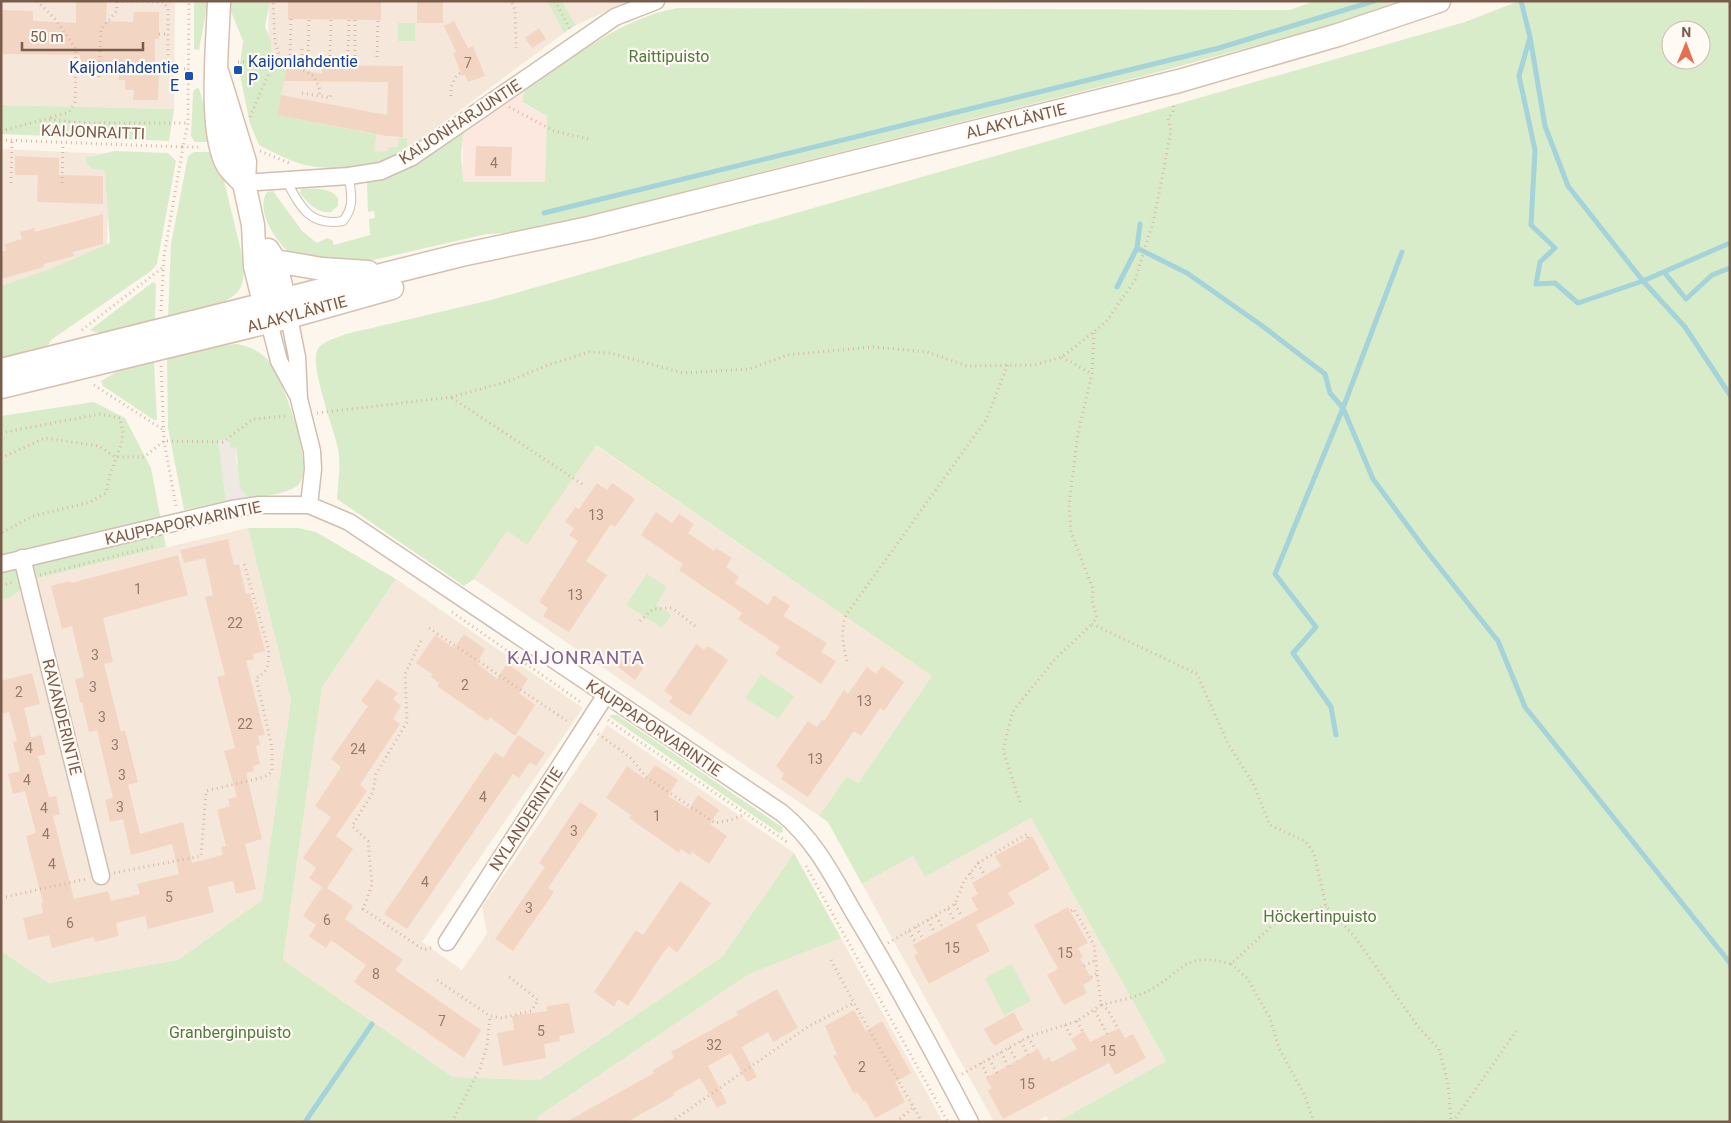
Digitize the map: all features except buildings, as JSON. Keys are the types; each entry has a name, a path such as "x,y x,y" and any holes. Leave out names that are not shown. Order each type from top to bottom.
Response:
{"main road":[{"path":"219,1 218,74 215,112 230,144 228,166 244,183 253,226 255,266 277,311"},
{"name":"ALAKYLÄNTIE","path":"1,387 277,311 386,274 589,228 1179,80 1338,35 1439,1"},
{"path":"253,226 275,261 277,311"},
{"name":"ALAKYLÄNTIE","path":"1,370 277,311 464,268 589,228"},
{"path":"275,261 386,274"}],"street":[{"name":"KAIJONHARJUNTIE","path":"244,183 348,176 381,171 412,157 615,18 656,1"},
{"path":"277,311 279,361 301,406 312,451 313,469 309,505"},
{"name":"KAUPPAPORVARINTIE","path":"1,564 259,505 309,505 349,522 605,696 782,813 797,826 812,841 876,949 970,1122"},
{"name":"RAVANDERINTIE","path":"22,558 101,876"},
{"name":"NYLANDERINTIE","path":"448,942 605,696"}],"lane":[{"path":"286,180 309,216 329,224 343,221 350,212 352,198 348,176"}],"path":[{"path":"1,131 68,112 75,102 76,49 56,20 37,1"},
{"path":"99,77 101,29 117,11 117,1 163,2 168,8 168,71"},
{"path":"161,313 162,267 188,123 189,1"},
{"path":"249,119 278,55 275,42 273,1"},
{"path":"555,1 578,43"},
{"path":"512,3 515,10 516,48"},
{"path":"290,55 291,19"},
{"path":"308,56 309,19"},
{"path":"330,56 331,20"},
{"path":"348,56 349,20"},
{"path":"354,56 355,20"},
{"path":"377,57 378,20"},
{"path":"159,34 168,34"},
{"path":"302,45 302,56"},
{"path":"258,61 269,55"},
{"path":"238,62 258,61 272,66 296,66 314,76 320,90 319,96"},
{"path":"158,69 168,71 189,69"},
{"path":"451,96 453,82 457,75 461,73"},
{"path":"302,93 330,98 331,92"},
{"path":"495,100 554,131 589,139"},
{"path":"333,411 452,397 510,381 548,365 589,352 610,353 683,373 750,370 787,355 873,347 927,352 967,366 1008,364 1034,366 1062,357 1106,322 1135,280 1154,220 1171,131 1168,118 1174,108 1174,102"},
{"path":"46,119 86,123 188,123"},
{"path":"230,144 249,138 256,150 304,169 316,177"},
{"name":"KAIJONRAITTI","path":"1,140 183,147 230,144"},
{"path":"11,184 12,141"},
{"path":"62,183 63,143"},
{"path":"77,333 162,267"},
{"path":"1020,802 1004,750 1013,712 1056,658 1092,624 1096,617 1092,601 1093,589 1071,532 1069,505 1078,433 1092,374 1094,332"},
{"path":"1062,357 1092,374"},
{"path":"161,362 164,441 179,522"},
{"path":"846,661 842,639 843,623 846,615 986,420 1008,364"},
{"path":"94,385 163,429"},
{"path":"452,397 582,484"},
{"path":"1,458 45,438 99,446 115,457 144,457 164,441 223,442 253,419 301,406"},
{"path":"1,432 100,414 120,418 123,433 106,493 90,502 33,516 1,533"},
{"path":"1,586 165,543"},
{"path":"1,898 200,856 206,791 264,777 272,772 272,748 256,678 264,674 267,669 269,652 244,563"},
{"path":"444,607 792,846"},
{"path":"640,621 653,609 672,608 695,626"},
{"path":"1092,624 1197,674 1228,744 1253,783 1270,825 1305,841 1314,853 1326,906 1355,937 1419,1028 1439,1049 1448,1083 1452,1122"},
{"path":"430,628 630,757 646,777 715,823 731,820 745,814"},
{"path":"421,641 405,674 407,722 376,774 374,792 352,826 368,841 372,885 363,908 424,950 448,942"},
{"path":"876,949 955,904 964,881 978,863 1005,849 1026,834 1028,838"},
{"path":"802,859 948,1122"},
{"path":"978,863 985,876"},
{"path":"970,873 974,882"},
{"path":"955,904 962,917"},
{"path":"1231,964 1275,923 1326,906"},
{"path":"948,909 955,922"},
{"path":"1071,911 1074,909 1096,960 1101,1005"},
{"path":"936,916 943,928"},
{"path":"928,920 935,933"},
{"path":"916,927 923,940"},
{"path":"909,931 916,944"},
{"path":"949,1081 1028,1037 1077,1021 1095,1011 1101,1005 1145,992 1195,959 1214,959 1231,964 1247,978 1270,1018 1279,1048 1305,1096 1314,1122"},
{"path":"831,960 922,1122"},
{"path":"1084,966 1096,960"},
{"path":"1091,977 1098,973"},
{"path":"437,980 490,1016 501,1018 531,1011 538,1000 507,976"},
{"path":"671,1122 809,1026 854,1003"},
{"path":"1101,1005 1107,1009 1118,1028"},
{"path":"1095,1011 1107,1034"},
{"path":"452,1122 480,1068 487,1046 490,1016"},
{"path":"1077,1021 1083,1032"},
{"path":"1065,1025 1072,1038"},
{"path":"1452,1122 1516,1031"},
{"path":"1028,1037 1036,1050"},
{"path":"1021,1041 1028,1055"},
{"path":"1009,1048 1016,1062"},
{"path":"1001,1052 1008,1066"},
{"path":"989,1059 997,1072"},
{"path":"981,1063 988,1077"},
{"path":"896,1122 914,1107"},
{"path":"1379,1122 1423,1122"}],"shaded area":[{"path":"1,1 175,1 174,109 1,105"},
{"path":"269,1 547,1 564,33 414,144 369,161 266,144"},
{"path":"562,1 629,1 576,25"},
{"path":"524,89 522,103 547,116 545,182 462,182 463,131"},
{"path":"1,149 109,154 107,256 1,302"},
{"path":"228,438 236,447 236,462 256,497 224,503 226,499 217,441"},
{"path":"595,445 932,676 858,783 847,776 819,816 474,579 507,531 527,544"},
{"path":"248,528 291,701 262,900 178,960 49,983 1,951 1,599 9,598 38,578"},
{"path":"396,579 583,708 422,942 462,970 487,934 482,907 607,725 794,853 722,957 540,1080 453,1077 283,960 322,687"},
{"path":"1031,818 1166,1061 1057,1122 1050,1122 1046,1116 1036,1122 994,1122 862,884 913,856 925,877"},
{"path":"841,938 943,1122 536,1122 540,1115 749,974"}],"green space":[{"path":"194,1 208,1 199,50 194,49"},
{"path":"230,1 270,1 265,26 271,42 271,58 274,65 287,67 277,115 373,134 378,122 374,152 387,151 389,147 398,147 399,138 407,138 407,153 369,165 327,168 301,164 259,145 250,124 240,75 243,74 243,65 240,64 243,41 230,9"},
{"path":"547,1 562,1 576,25 564,33"},
{"name":"Raittipuisto","path":"1315,1 1398,1 1335,24 1147,75 523,232 487,234 360,263 341,264 289,252 278,240 268,224 263,207 267,192 273,191 302,231 317,243 327,238 332,240 334,245 370,235 369,219 375,218 374,211 368,212 367,182 410,165 464,128 461,155 463,182 545,182 547,116 522,102 525,90 616,30 656,13 677,8 1290,10"},
{"name":"Höckertinpuisto","path":"1519,1 1730,1 1730,1122 1057,1122 1166,1061 1031,818 925,877 913,856 862,884 828,822 819,816 847,776 858,783 932,676 596,445 527,545 507,531 474,579 464,586 337,499 339,455 317,370 316,359 319,348 330,340 346,334 491,300 1465,22"},
{"path":"398,23 415,23 415,41 398,41"},
{"path":"199,88 213,139 211,142 195,142 191,136 193,92"},
{"path":"1,105 174,109 169,141 1,134"},
{"path":"114,151 168,153 176,161 157,264 151,271 51,340 48,345 1,361 1,286 50,269 110,243 105,171 92,169 86,163 86,158"},
{"path":"194,152 217,152 244,263 242,284 234,296 217,305 168,318 171,244 188,156"},
{"path":"301,189 321,189 331,192 338,198 338,206 331,212 317,210 300,193"},
{"path":"153,282 156,284 155,322 122,331 106,333 90,330"},
{"path":"237,344 260,353 267,359 281,383 300,440 303,474 299,484 290,490 267,496 248,497 240,488 236,447 231,448 228,438 218,441 226,501 184,510 168,428 167,358 218,346"},
{"path":"154,362 157,420 154,420 103,386 101,381 120,370"},
{"path":"94,402 125,418 151,468 166,547 38,578 9,598 1,599 1,416"},
{"name":"Granberginpuisto","path":"248,528 298,528 316,532 396,579 322,687 283,960 453,1077 540,1080 722,957 794,853 841,938 749,974 540,1115 536,1122 1,1122 1,951 49,983 178,960 262,900 291,701"},
{"path":"647,574 667,587 656,605 671,615 662,628 626,605"},
{"path":"761,674 794,696 778,719 745,698"},
{"path":"617,715 782,827 783,832 779,833 609,716"},
{"path":"1012,964 1031,1001 1004,1015 985,978"}],"waterway":[{"path":"544,213 1219,48 1374,1"},
{"path":"1521,1 1530,37 1545,126 1568,186 1643,281 1685,327 1730,395"},
{"path":"1530,37 1519,76 1535,150 1531,225 1555,248 1540,262 1536,284 1555,283 1578,303 1643,281 1730,243"},
{"path":"1117,287 1137,248 1140,224"},
{"path":"1137,248 1187,273 1261,325 1325,374 1330,393 1343,408 1373,479 1424,548 1498,641 1525,707 1730,963"},
{"path":"1336,735 1331,707 1293,653 1316,627 1275,574 1343,408 1402,252"},
{"path":"1664,272 1686,299 1712,275 1730,268"},
{"path":"305,1122 372,1024"}],"place":[{"name":"Kaijonlahdentie P","path":"238,70"},
{"name":"Kaijonlahdentie E","path":"189,76"}],"district":[{"name":"KAIJONRANTA","path":"576,657"}]}
